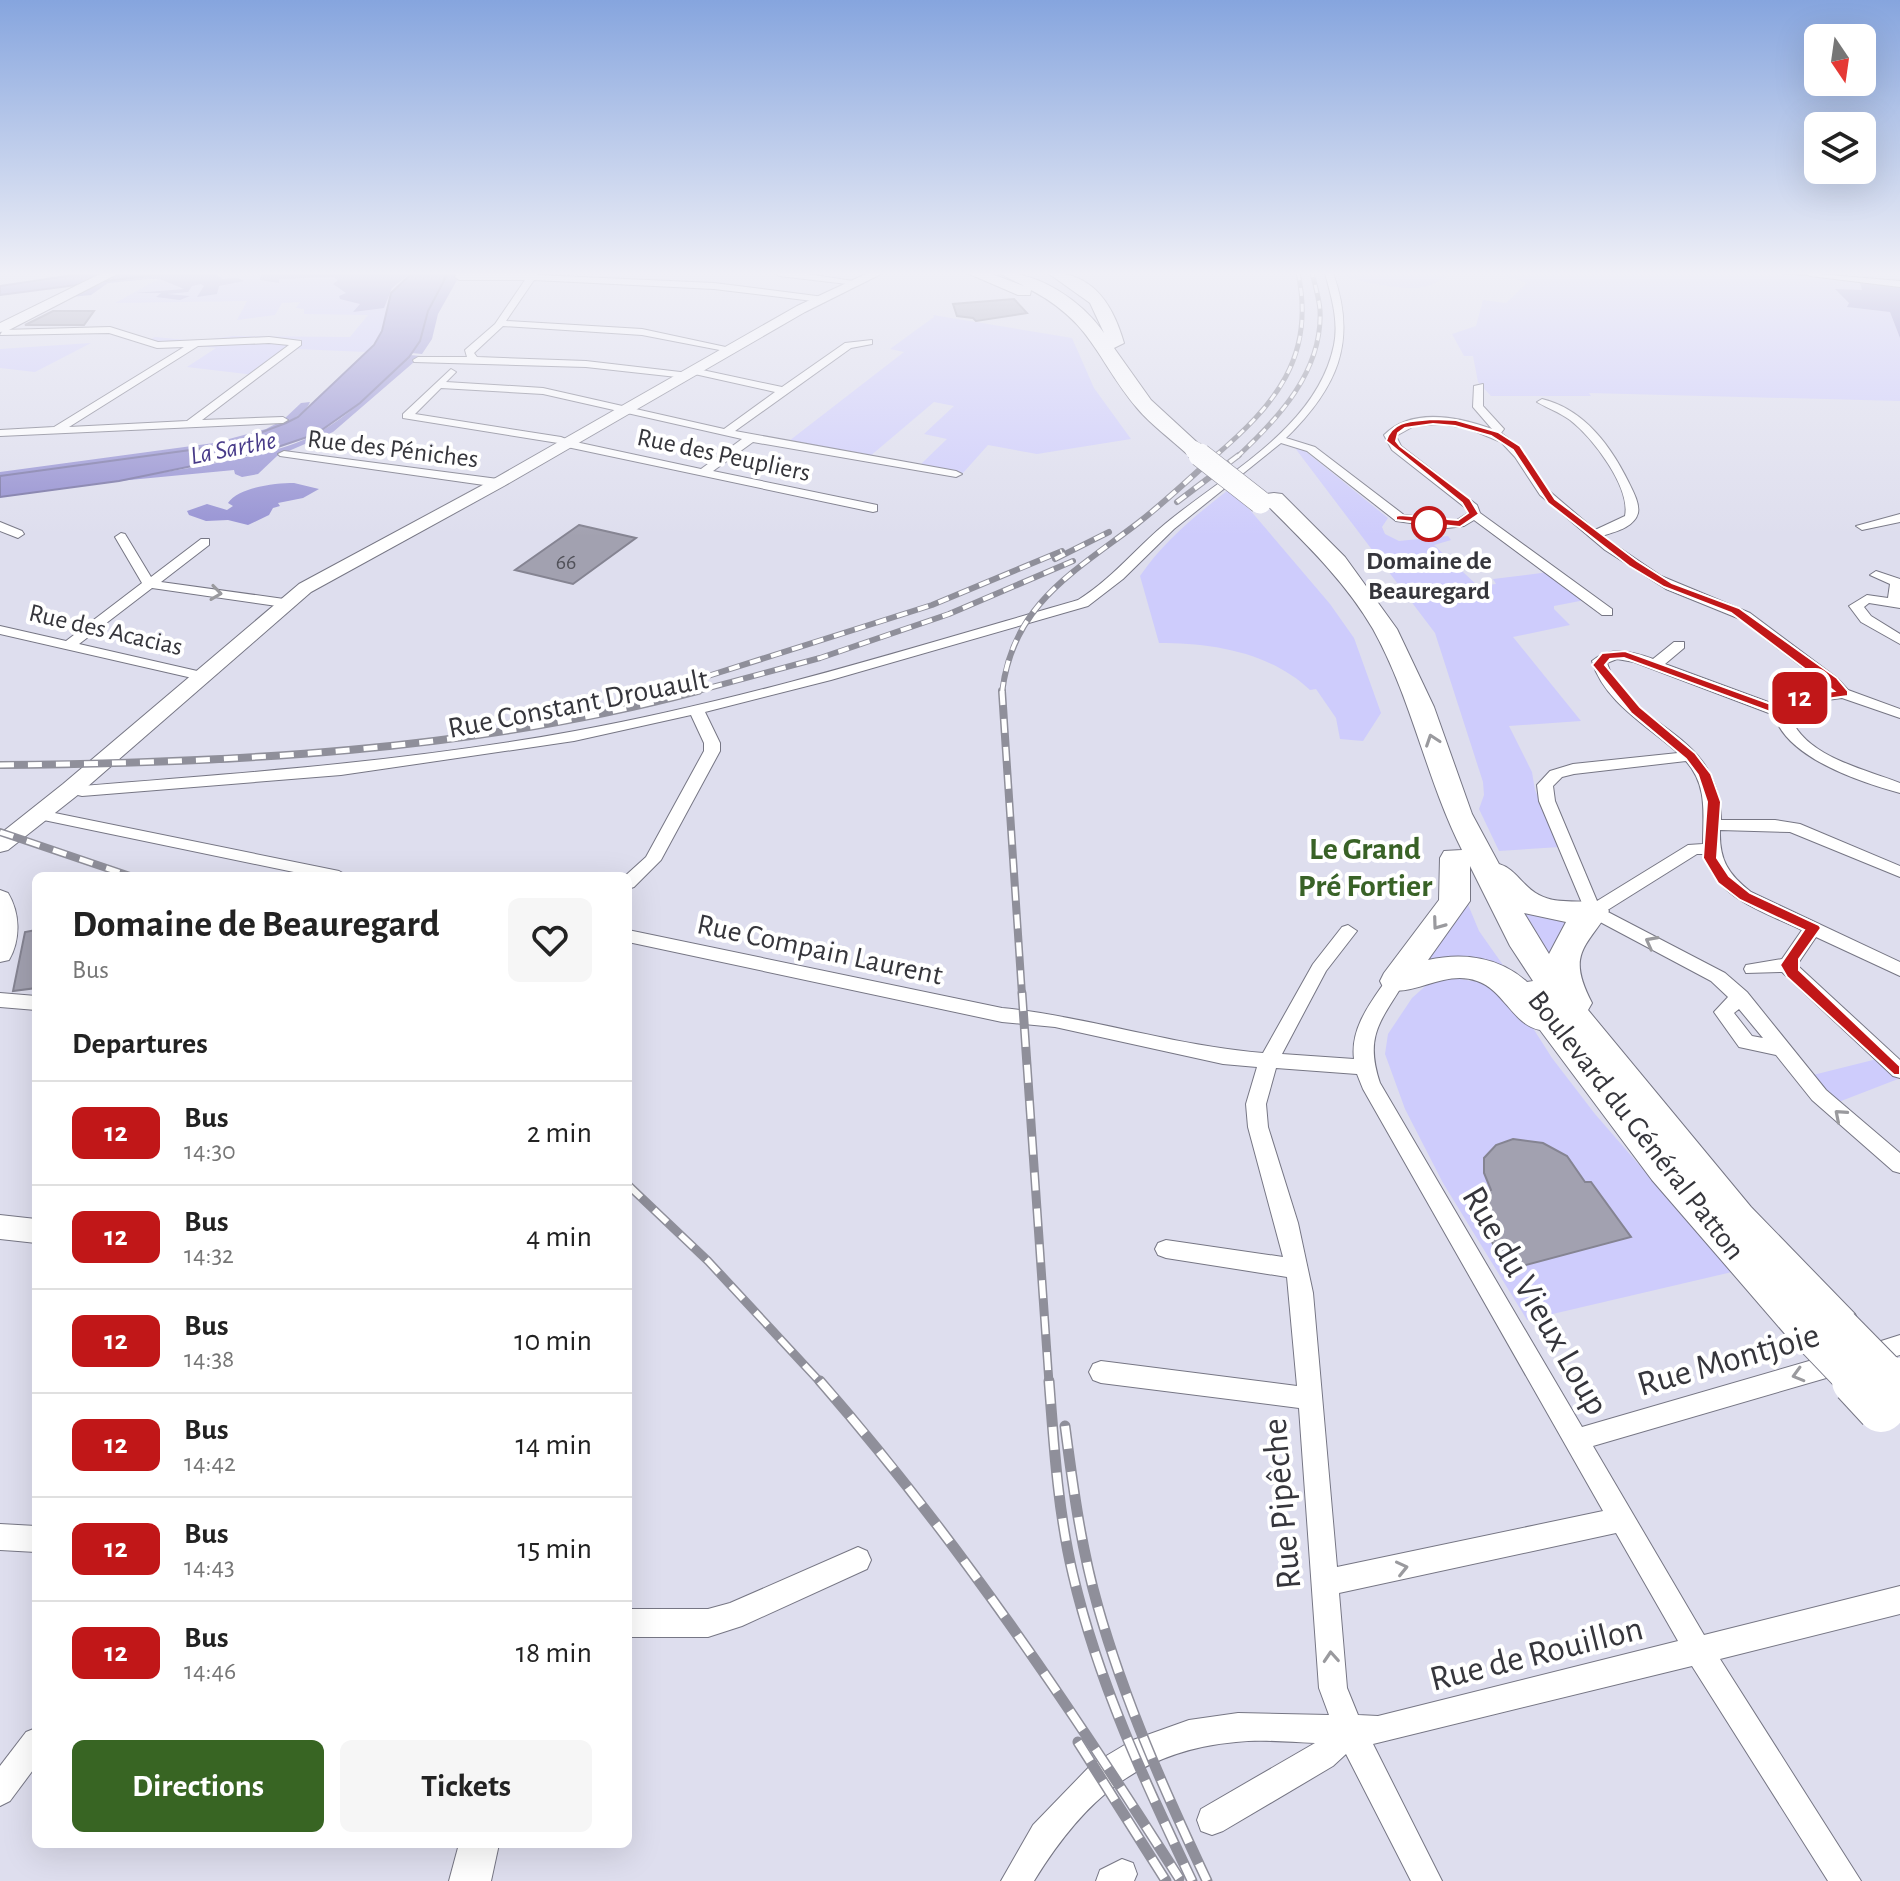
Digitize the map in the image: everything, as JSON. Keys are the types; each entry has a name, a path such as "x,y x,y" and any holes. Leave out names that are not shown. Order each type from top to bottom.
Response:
{"highway":[{"path":"1118,361 1144,404 1267,500"},
{"name":"Boulevard du Général Patton","path":"1267,500 1337,562 1385,629 1421,707 1458,814 1526,946 1593,1059"},
{"name":"Boulevard du Général Patton","path":"1267,500 1322,564 1366,628 1385,668 1422,780 1455,858 1493,932 1593,1059 1737,1218 1827,1332 1894,1407"},
{"path":"1458,814 1477,830 1500,876 1517,897 1540,909 1593,911"},
{"path":"1396,981 1454,901 1455,858"},
{"path":"1593,911 1573,931 1564,953 1568,990 1593,1059"},
{"path":"1396,981 1433,967 1450,965 1497,976 1593,1059"}],"main road":[{"path":"0,845 71,789 284,603 344,565 498,483 710,361"},
{"path":"0,898 7,924 0,954"},
{"path":"0,1227 32,1231"},
{"path":"470,1881 478,1848"}],"street":[{"path":"55,431 170,361"},
{"path":"190,424 274,361"},
{"path":"544,361 601,363 690,373 784,391"},
{"path":"726,432 826,361"},
{"name":"Rue Constant Drouault","path":"71,789 82,791 270,777 420,761 574,736 696,710 826,677 1083,603 1120,577 1166,529 1279,439 1318,396 1333,361"},
{"path":"438,385 451,372"},
{"path":"438,385 543,391 751,438 956,474"},
{"name":"Rue des Peupliers","path":"438,385 407,416 558,439 567,444 873,508"},
{"path":"1479,386 1478,407 1499,429 1494,434"},
{"path":"1542,402 1558,406 1596,438 1631,497 1633,511 1629,519 1595,534"},
{"path":"0,433 283,420"},
{"path":"1607,612 1474,514 1466,501 1396,448 1390,435 1402,426 1433,421 1456,423 1494,434 1516,448 1551,501 1668,585 1735,611 1832,681 1843,693 1900,714"},
{"path":"704,472 751,438"},
{"path":"1279,439 1311,449 1400,518 1447,524 1460,523 1474,514"},
{"name":"Rue des Péniches","path":"284,454 288,457 498,483"},
{"path":"1862,526 1900,518"},
{"path":"0,526 18,534 0,541"},
{"path":"121,537 149,584"},
{"path":"69,645 205,542"},
{"path":"1876,575 1897,582 1896,602 1867,599 1856,606 1866,619 1900,640"},
{"path":"149,584 284,603"},
{"name":"Rue des Acacias","path":"0,630 201,676"},
{"path":"1656,664 1679,645"},
{"path":"1781,712 1656,664 1615,654 1603,658 1598,665 1635,710 1690,756 1712,790 1714,825 1710,858 1732,888 1900,970"},
{"path":"1781,712 1793,700 1843,693"},
{"path":"632,879 653,860 712,751 712,743 696,710"},
{"path":"1781,712 1783,727 1797,743 1900,788"},
{"path":"1690,756 1573,769 1556,774 1545,785 1547,801 1593,911 1718,977 1740,997 1723,1012 1746,1042 1784,1050 1830,1106 1900,1165"},
{"path":"40,815 319,872"},
{"path":"1714,825 1794,828 1900,872"},
{"path":"1593,911 1694,849 1712,849"},
{"path":"1753,969 1788,965 1813,928"},
{"name":"Rue Pipêche","path":"1348,931 1319,968 1268,1061 1256,1104 1258,1127 1298,1269 1333,1688 1350,1730 1427,1881"},
{"name":"Rue Compain Laurent","path":"632,937 1002,1015 1055,1020 1223,1057 1268,1061"},
{"path":"1788,965 1792,973 1900,1071"},
{"name":"Rue du Vieux Loup","path":"1396,981 1365,1024 1361,1054 1370,1084 1699,1652 1846,1881"},
{"path":"0,1000 32,1003"},
{"path":"1268,1061 1364,1067"},
{"path":"1166,1249 1298,1269"},
{"name":"Rue Montjoie","path":"1576,1440 1900,1345"},
{"path":"1101,1372 1309,1398"},
{"path":"1325,1581 1353,1579 1622,1519"},
{"path":"0,1537 32,1539"},
{"path":"632,1623 708,1623 732,1616 858,1560"},
{"name":"Rue de Rouillon","path":"1016,1881 1044,1836 1084,1791 1122,1761 1189,1734 1226,1728 1378,1730 1900,1600"},
{"path":"1212,1820 1323,1756 1350,1730"},
{"path":"0,1791 32,1747"}],"shaded area":[{"path":"0,361 57,361 35,372 0,368"},
{"path":"196,361 273,361 255,375 187,367"},
{"path":"404,361 415,361 333,432 277,456 258,474 242,477 234,470 119,481 247,457 296,443 342,418"},
{"path":"893,361 1082,361 1094,388 1131,439 1037,454 988,445 963,473 919,466 947,439 924,434 954,406 934,402 869,457 789,441"},
{"path":"1474,361 1900,361 1900,401 1589,393 1591,396 1491,396 1478,382"},
{"path":"310,402 294,419 261,433 218,445 116,462 0,476 0,472 214,443 266,429 283,420 301,403"},
{"path":"1295,448 1304,450 1388,518 1382,527 1385,534 1399,541 1448,536 1451,540 1434,545 1478,586 1496,584 1493,579 1549,572 1585,600 1554,606 1570,625 1513,637 1581,721 1509,726 1532,772 1535,790 1560,847 1499,851 1479,809 1484,795 1483,782 1435,633"},
{"path":"294,483 319,489 303,498 278,503 280,506 273,508 269,515 248,525 228,520 206,521 189,515 187,511 207,504 227,510 233,506 228,503 240,493 268,485"},
{"path":"1228,490 1250,510 1330,604 1354,638 1381,713 1363,741 1340,739 1336,718 1316,689 1310,690 1294,677 1259,658 1220,648 1159,643 1140,576 1170,540"},
{"path":"1462,890 1479,931 1510,975 1415,967"},
{"path":"1519,907 1575,917 1556,974"},
{"path":"1454,978 1491,984 1517,1003 1552,1058 1595,1114 1732,1272 1527,1320 1443,1183 1405,1109 1385,1054 1388,1034 1412,998 1430,982"},
{"path":"1877,1059 1898,1079 1836,1103 1813,1075"}],"water":[{"name":"La Sarthe","path":"357,361 405,361 360,403 316,434 266,451 119,481 0,497 0,476 205,448 244,439 298,417"}],"building":[{"path":"579,525 636,538 573,584 515,570"},
{"path":"32,931 32,989 13,991 25,932"},
{"path":"1513,1139 1543,1143 1567,1156 1585,1182 1591,1182 1631,1237 1507,1270 1477,1214 1465,1200 1491,1190 1484,1173 1484,1158 1496,1145"}],"railway":[{"path":"1214,457 1272,398 1292,361"},
{"path":"1237,457 1282,410 1311,361"},
{"path":"1002,692 1008,662 1018,636 1050,593 1148,515 1216,455"},
{"path":"1177,502 1239,455"},
{"path":"1055,559 1109,532"},
{"path":"708,676 932,605 1062,551"},
{"path":"693,692 820,658 949,614 1073,561"},
{"path":"693,692 698,691"},
{"path":"0,765 175,761 352,750 527,728 693,692"},
{"path":"1002,692 1022,995"},
{"path":"0,832 118,872"},
{"path":"1022,993 1049,1383"},
{"path":"632,1189 708,1261 821,1383"},
{"path":"820,1381 918,1500 1009,1623 1179,1878"},
{"path":"1049,1381 1057,1479 1083,1615 1124,1731 1192,1881"},
{"path":"1065,1426 1082,1540 1109,1642 1147,1746 1207,1881"},
{"path":"1078,1742 1166,1881"}],"bus line":[{"name":"12","path":"1400,518 1419,523 1447,524 1460,523 1474,514 1466,501 1396,448 1390,435 1394,431 1402,426 1433,421 1456,423 1494,434 1516,448 1551,501 1633,563 1668,585 1735,611 1832,681 1843,693 1793,700 1781,712 1625,655 1606,656 1598,665 1635,710 1674,741 1705,774 1714,802 1710,858 1723,879 1745,896 1813,928 1791,957 1788,965 1792,973 1900,1071"}],"place":[{"name":"Domaine de Beauregard","path":"1429,524"}],"district":[{"name":"Le Grand Pré Fortier","path":"1365,866"}]}
